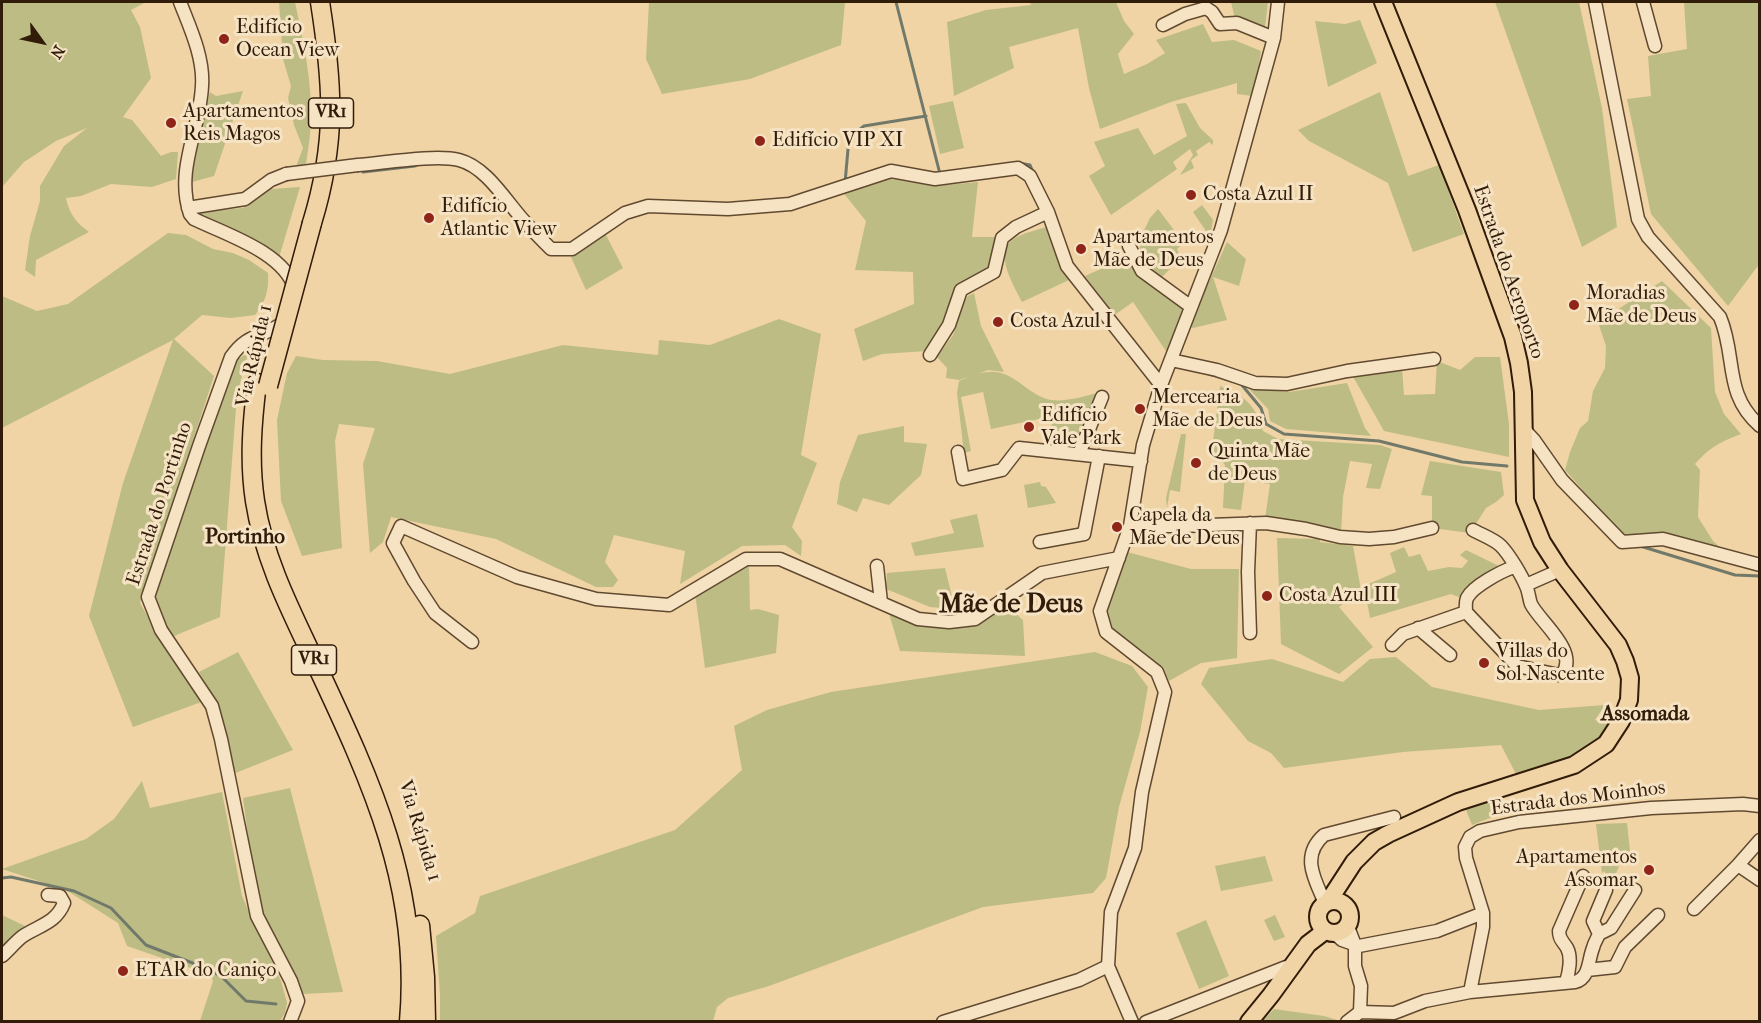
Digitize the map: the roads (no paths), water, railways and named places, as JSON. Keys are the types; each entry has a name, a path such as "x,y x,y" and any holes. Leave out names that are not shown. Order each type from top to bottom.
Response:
{"highway":[{"name":"Via Rápida 1","path":"307,221 320,117 318,57 309,2"},
{"name":"Via Rápida 1","path":"320,2 329,55 331,123 325,173 307,221 263,384 262,442 265,491 272,526 292,588 361,734 389,802 408,865 415,930 425,977 426,1022"},
{"name":"Via Rápida 1","path":"409,1022 415,930"}],"main road":[{"name":"Estrada do Aeroporto","path":"1249,1022 1271,995 1284,972 1333,920 1354,862 1398,822 1574,765 1606,744 1622,721 1629,700 1630,678 1618,645 1560,570 1542,542 1525,500 1523,392 1512,337 1467,210 1383,2"}],"street":[{"path":"180,2 200,58 202,79 200,104 185,165 188,208 245,199 271,180 286,174 358,165 438,159 460,160 479,171 505,196 524,221 551,249 572,249 625,213 648,206 728,208 789,204 891,171 935,179 1018,168 1030,176 1048,212 1068,266 1161,385"},
{"path":"1132,1022 1108,966 1112,912 1135,848 1142,792 1165,692 1157,672 1106,632 1100,610 1130,526 1141,461 1161,385 1221,230 1274,38 1278,2"},
{"path":"1595,2 1638,219 1648,237 1720,317 1727,333 1734,385 1739,400 1748,416 1760,426"},
{"path":"1643,2 1654,46"},
{"path":"1163,25 1185,14 1206,8 1212,12 1220,24 1237,23 1274,38"},
{"name":"Estrada do Portinho","path":"188,208 195,219 257,248 287,272 295,287 297,304 290,317 273,331 252,336 239,345 231,357 148,597 161,630 212,706 221,739 257,916 291,981 298,1001 290,1022"},
{"path":"930,355 949,325 961,290 994,272 1002,238 1016,227 1048,212"},
{"path":"1129,246 1142,271 1190,306"},
{"path":"1171,360 1217,370 1255,383 1287,384 1347,370 1434,359"},
{"path":"1079,454 1102,397"},
{"path":"1522,428 1562,480 1622,542 1663,539 1760,565"},
{"path":"958,452 963,479 1002,470 1019,448 1141,461"},
{"path":"1040,542 1084,534 1099,456"},
{"path":"1130,526 1266,523 1340,537 1369,539 1394,537 1432,528"},
{"path":"1250,524 1248,572 1250,633"},
{"path":"472,642 435,613 414,581 393,543 401,526 517,578 596,599 669,605 746,560 780,559 918,619 949,622 975,619 1042,573 1119,558"},
{"path":"1473,530 1501,546 1526,585 1533,607 1554,632 1562,646 1566,669 1559,675 1517,666 1466,612 1466,601 1471,591 1514,567"},
{"path":"877,566 880,602"},
{"path":"1526,585 1560,570"},
{"path":"1392,645 1398,637 1418,628 1466,612"},
{"path":"1418,628 1449,655"},
{"name":"Estrada dos Moinhos","path":"1482,913 1465,847 1470,837 1480,831 1519,822 1651,808 1743,804 1760,806"},
{"path":"1360,1012 1361,986 1355,966 1313,878 1310,864 1313,848 1324,835 1398,822"},
{"path":"1694,909 1760,840"},
{"path":"1738,865 1760,880"},
{"path":"1566,982 1569,957 1559,931 1583,876"},
{"path":"1599,934 1593,921 1606,890"},
{"path":"1347,1022 1360,1012 1394,1013 1425,1001 1470,992 1580,980 1585,974 1592,948 1599,934 1611,928 1635,890"},
{"path":"2,956 22,937 50,922 60,913 64,903 60,896 48,895"},
{"path":"1355,945 1384,942 1437,931 1482,913 1481,940 1470,992"},
{"path":"1585,974 1615,968 1625,947 1658,915"},
{"path":"1333,920 1355,945 1355,966"},
{"path":"945,1021 1079,980 1108,966"},
{"path":"1146,1022 1284,972"}],"waterway":[{"path":"896,2 940,174"},
{"path":"845,183 849,138 864,126 926,116"},
{"path":"363,172 415,166 421,163"},
{"path":"1019,163 1030,165 1034,174"},
{"path":"1209,374 1241,384 1261,408 1266,424 1284,434 1379,441 1462,462 1507,466"},
{"path":"1640,546 1735,575 1760,576"},
{"path":"2,878 11,877 74,891 111,908 146,945 208,969 222,977 246,1001 276,1004"}],"place":[{"name":"Edifício Ocean View","path":"224,39"},
{"name":"Apartamentos Reis Magos","path":"171,123"},
{"name":"Edifício VIP XI","path":"760,141"},
{"name":"Costa Azul II","path":"1191,195"},
{"name":"Edifício Atlantic View","path":"429,218"},
{"name":"Apartamentos Mãe de Deus","path":"1081,249"},
{"name":"Moradias Mãe de Deus","path":"1574,305"},
{"name":"Costa Azul I","path":"998,322"},
{"name":"Mercearia Mãe de Deus","path":"1140,409"},
{"name":"Edifício Vale Park","path":"1029,427"},
{"name":"Quinta Mãe de Deus","path":"1196,463"},
{"name":"Capela da Mãe de Deus","path":"1117,527"},
{"name":"Costa Azul III","path":"1267,596"},
{"name":"Villas do Sol Nascente","path":"1484,663"},
{"name":"Apartamentos Assomar","path":"1649,870"},
{"name":"ETAR do Caniço","path":"123,971"}],"district":[{"name":"Portinho","path":"245,538"},
{"name":"Mãe de Deus","path":"1011,606"},
{"name":"Assomada","path":"1645,715"}]}
